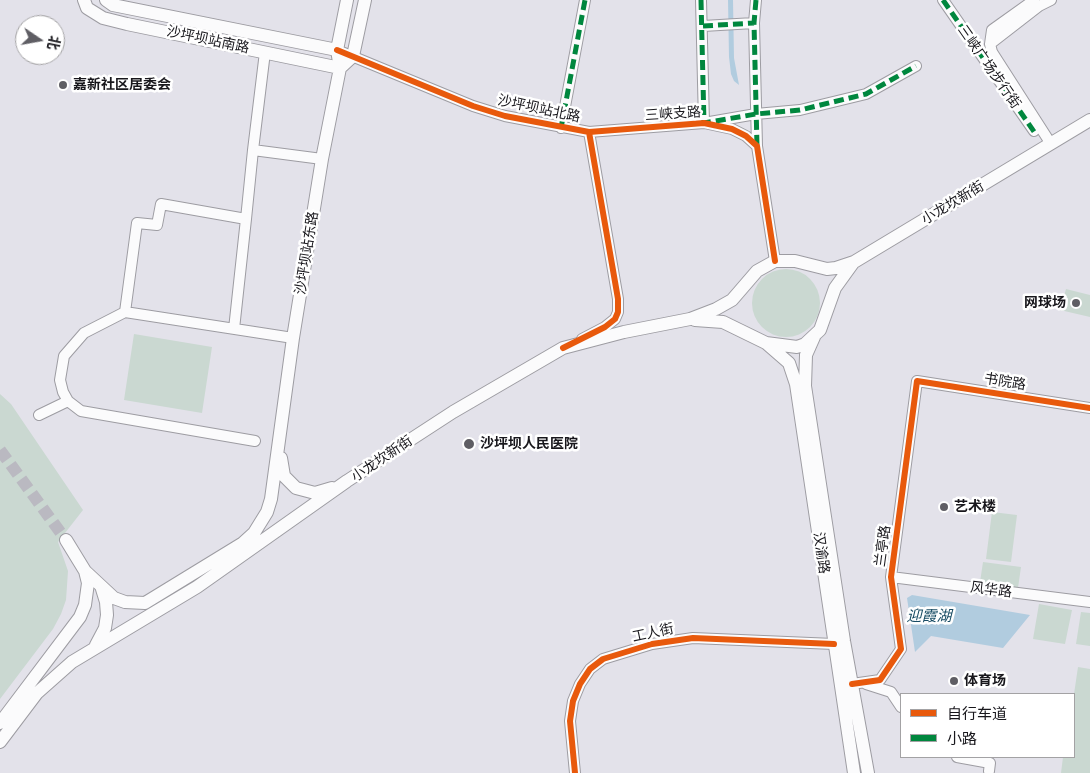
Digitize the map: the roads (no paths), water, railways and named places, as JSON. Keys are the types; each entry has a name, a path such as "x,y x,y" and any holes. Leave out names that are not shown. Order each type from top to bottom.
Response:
{"main road":[{"name":"沙坪坝站南路","path":"84,0 87,8 103,18 340,68"},
{"name":"沙坪坝站南路","path":"106,0 113,5 337,50"},
{"name":"沙坪坝站东路","path":"280,438 293,338 322,159 340,68 337,50 347,0"},
{"path":"340,68 353,56 365,0"},
{"name":"小龙坎新街","path":"96,646 197,587 347,481 453,412 563,348 624,332 690,319 716,309 732,300 757,271 775,261 795,261 826,269 854,262 1090,120"},
{"name":"小龙坎新街","path":"1051,144 1090,125"},
{"name":"小龙坎新街","path":"690,319 728,324 766,343 797,346 814,337 825,321 835,288 854,262"},
{"name":"汉渝路","path":"814,337 806,355 804,386 856,683 868,773"},
{"name":"汉渝路","path":"766,343 789,363 796,384 854,773"},
{"path":"280,438 284,476 296,488 315,493 347,481"},
{"path":"66,540 85,571 101,586 124,602 145,603 244,543 254,533 267,512 280,438"},
{"path":"0,723 80,617 85,605 88,583 85,571"},
{"path":"0,742 37,693 59,672 96,646 105,628 107,615 106,602 101,586"},
{"path":"45,665 96,646"}],"street":[{"path":"561,128 585,0"},
{"path":"701,0 704,123 756,114 800,110 866,94 916,66"},
{"path":"756,0 754,23 756,146 775,261"},
{"name":"三峡广场步行街","path":"943,0 1035,133"},
{"path":"1034,0 992,30 990,44 992,52 1051,144"},
{"path":"990,44 1039,6 1051,0"},
{"path":"703,26 754,23"},
{"name":"沙坪坝站北路","path":"337,50 473,106 561,128 589,132 618,300 618,312 614,319 605,327 563,348"},
{"path":"234,329 265,52"},
{"name":"三峡支路","path":"589,132 704,123 732,129 746,136 756,146"},
{"path":"254,150 322,159"},
{"path":"125,312 137,223 156,225 161,204 246,219"},
{"path":"255,441 91,415 81,411 68,401 60,380 64,356 84,333 125,312 293,338"},
{"name":"兰亭路","path":"856,683 880,680 901,649 891,577 917,381"},
{"name":"书院路","path":"917,381 1090,408"},
{"path":"39,415 68,401"},
{"name":"风华路","path":"891,577 1090,602"},
{"name":"工人街","path":"575,773 570,728 573,701 580,684 590,669 603,659 652,644 693,638 834,644"},
{"path":"856,683 891,692 900,706"},
{"path":"964,758 990,762 989,771"}],"water":[{"path":"728,0 733,0 734,58 739,85 734,81 731,74"},
{"name":"迎霞湖","path":"912,595 1030,615 1003,648 931,636 915,652 907,598"}],"tunnel":[{"path":"0,450 66,540"}],"place":[{"name":"嘉新社区居委会","path":"63,85"},
{"name":"网球场","path":"1076,303"},
{"name":"沙坪坝人民医院","path":"469,444"},
{"name":"艺术楼","path":"944,507"},
{"name":"体育场","path":"954,681"}]}
